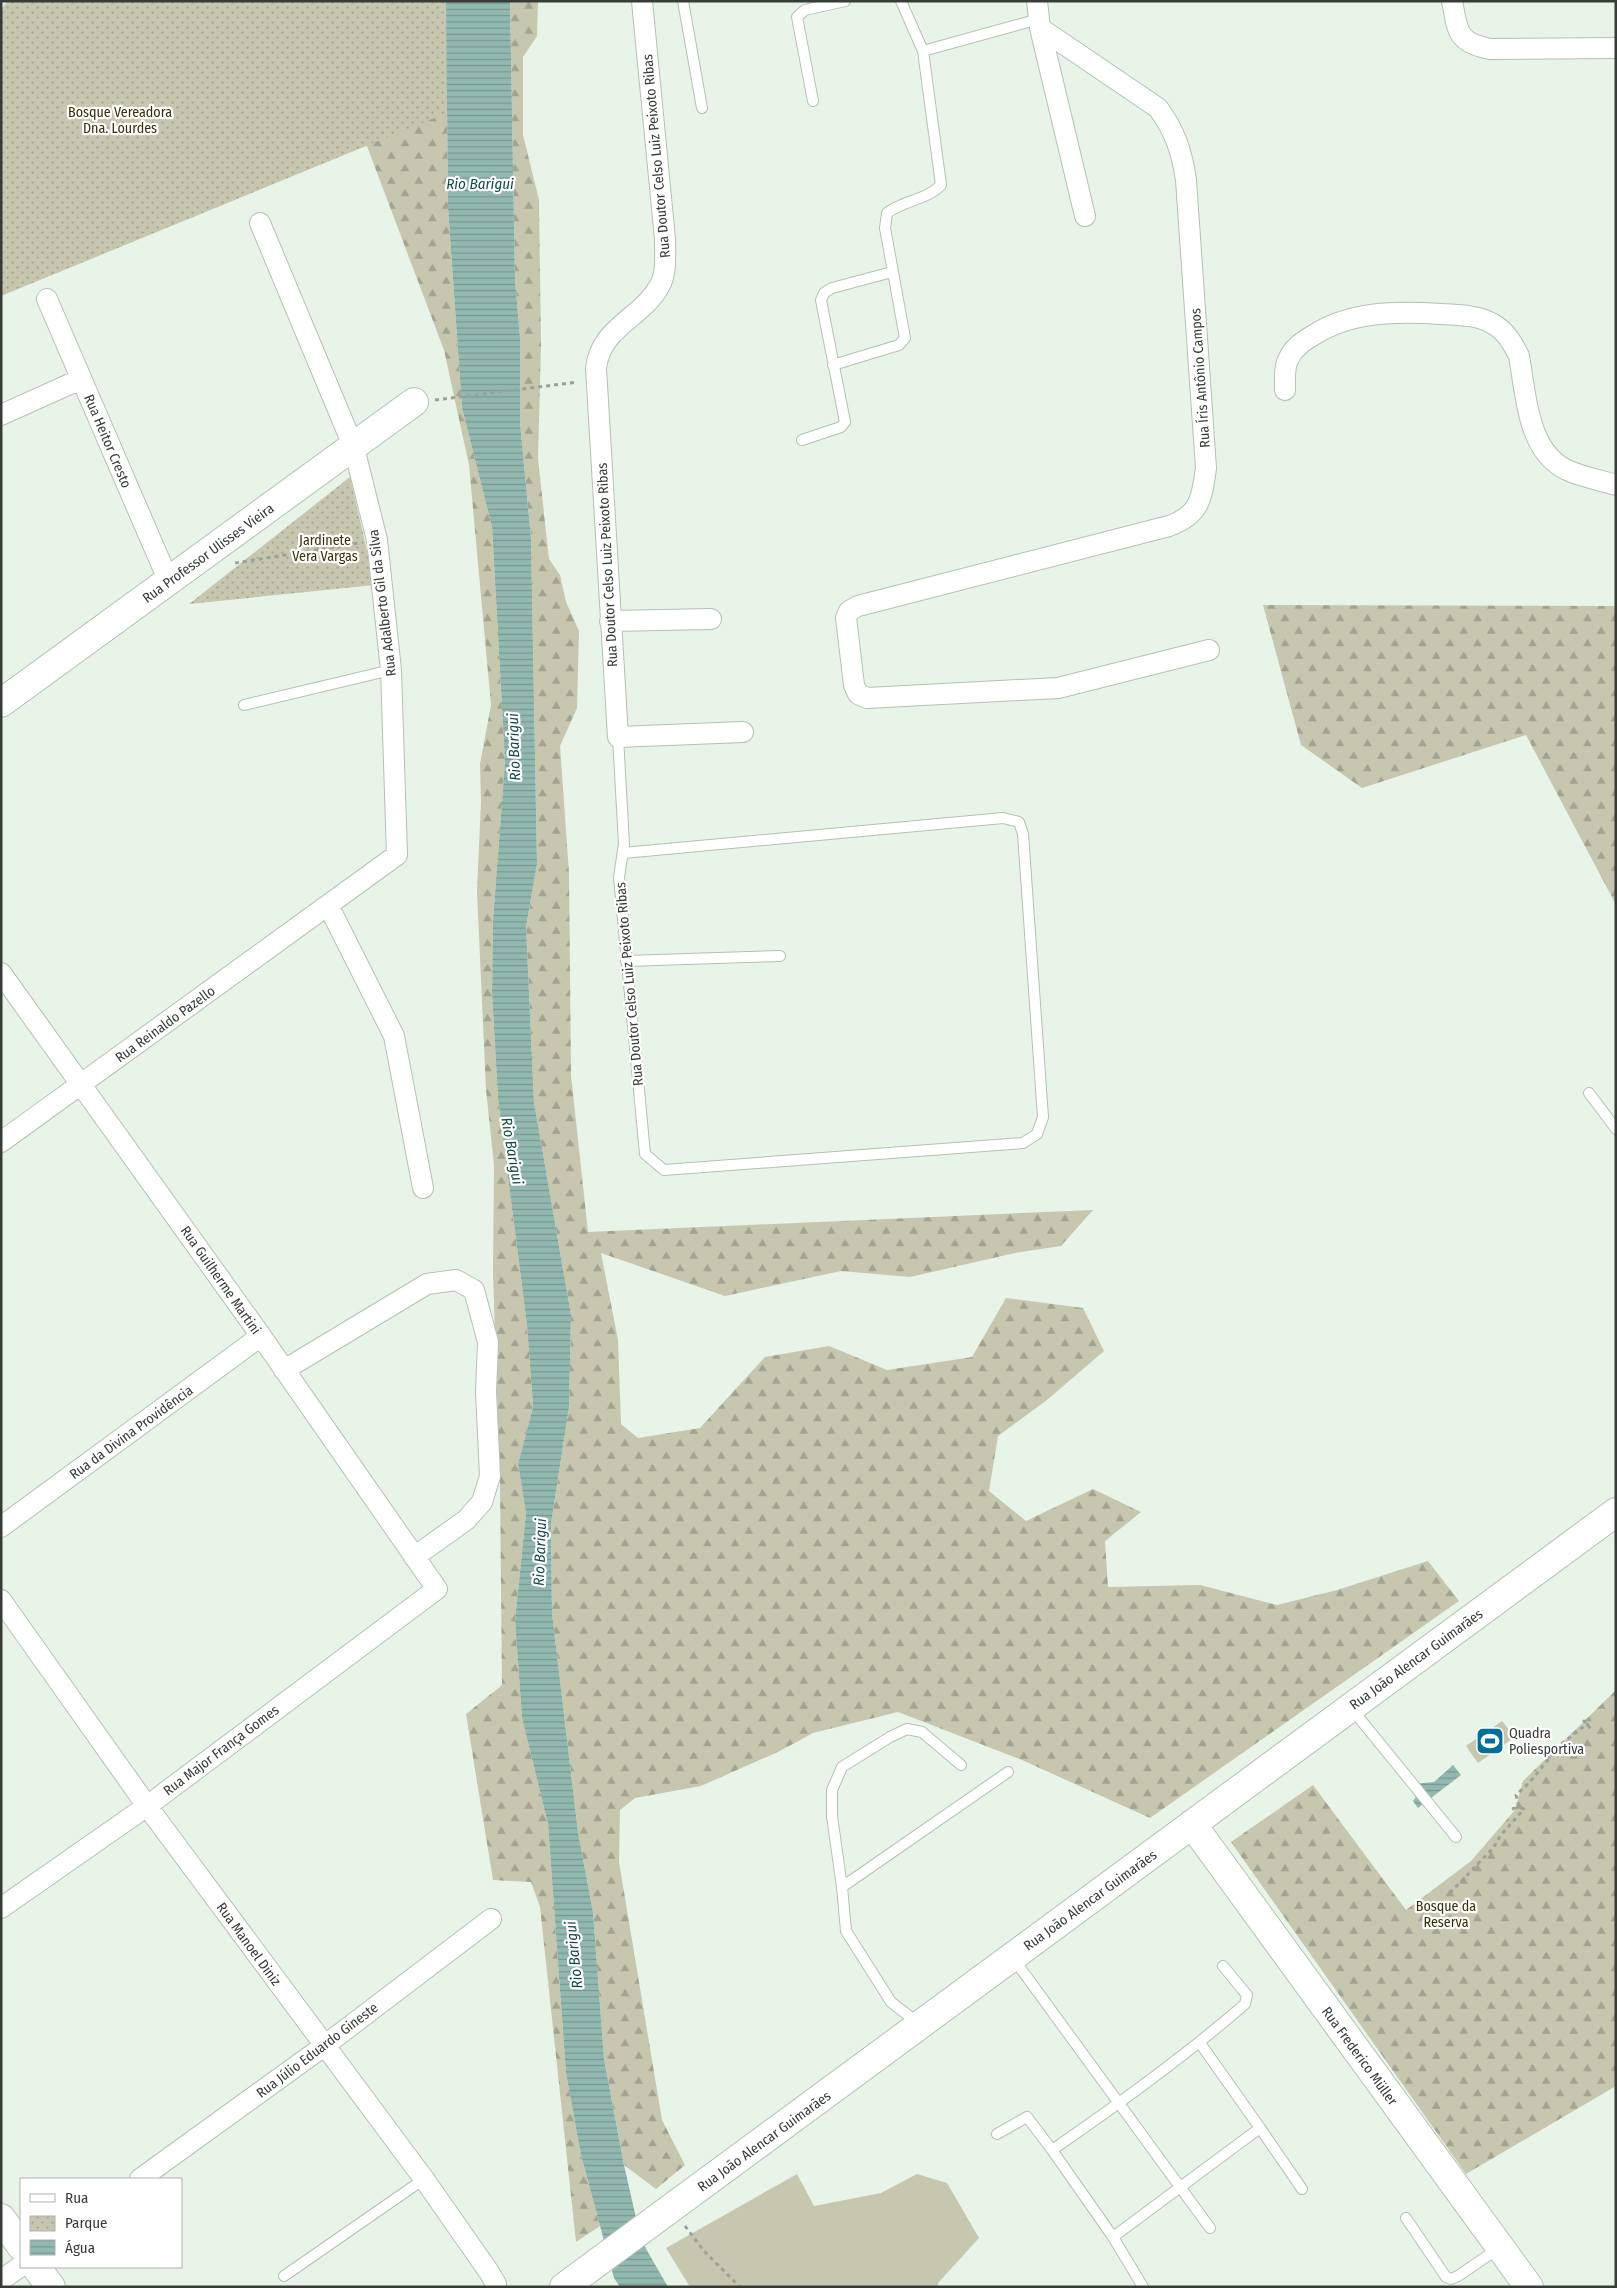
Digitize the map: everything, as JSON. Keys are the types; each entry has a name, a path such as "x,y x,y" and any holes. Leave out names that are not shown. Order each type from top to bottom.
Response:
{"main road":[{"name":"Rua Professor Ulisses Vieira","path":"1,703 354,448 427,401"},
{"name":"Rua João Alencar Guimarães","path":"565,2286 1616,1512"},
{"name":"Rua Frederico Müller","path":"1192,1824 1529,2287"},
{"path":"1,2218 20,2245"},
{"path":"37,2268 51,2287"}],"street":[{"name":"Rua Doutor Celso Luiz Peixoto Ribas","path":"618,738 596,380 597,356 603,344 651,298 661,284 665,263 665,239 642,1"},
{"path":"1452,1 1458,33 1464,40 1476,46 1490,49 1616,48"},
{"path":"1038,16 1085,216"},
{"name":"Rua Íris Antônio Campos","path":"1038,16 1158,108 1178,139 1186,180 1188,210 1182,232 1182,247 1184,263 1194,288 1206,468 1199,502 1193,514 1183,521 858,606 849,611 846,618 854,686 858,694 867,698 1058,688 1210,650"},
{"name":"Rua Adalberto Gil da Silva","path":"260,223 354,448 377,540 391,670 397,855"},
{"name":"Rua Heitor Cresto","path":"47,299 169,582"},
{"path":"1285,390 1288,360 1298,345 1322,329 1349,318 1382,313 1420,313 1477,318 1493,323 1503,331 1514,346 1536,435 1552,461 1567,470 1616,485"},
{"path":"1,415 81,379"},
{"path":"610,621 711,618"},
{"path":"618,738 743,732"},
{"name":"Rua Reinaldo Pazello","path":"1,1142 397,855"},
{"path":"328,905 394,1036 423,1188"},
{"name":"Rua Guilherme Martini","path":"1,973 82,1084 437,1590"},
{"path":"284,1370 427,1284 456,1280 474,1290 488,1342 486,1392 490,1476 482,1502 466,1520 414,1556"},
{"name":"Rua da Divina Providência","path":"1,1527 260,1336"},
{"name":"Rua Major França Gomes","path":"1,1908 147,1806 437,1590"},
{"name":"Rua Manoel Diniz","path":"1,1600 147,1806 424,2179 489,2272 496,2284 495,2287"},
{"name":"Rua Júlio Eduardo Gineste","path":"141,2178 324,2046 492,1918"},
{"path":"1,2280 20,2267"}],"lane":[{"path":"683,1 702,108"},
{"path":"833,365 898,345 905,338 885,228 887,213 898,205 933,194 941,185 923,50 901,1"},
{"path":"813,101 797,16 806,10 838,2"},
{"path":"923,50 1038,16"},
{"path":"802,440 841,427 845,422 821,300 824,293 832,288 892,272"},
{"path":"244,705 391,670"},
{"name":"Rua Doutor Celso Luiz Peixoto Ribas","path":"618,738 623,852 619,877 645,1154 664,1170 1023,1144 1038,1134 1043,1117 1024,844 1019,822 1003,818 623,852"},
{"path":"626,961 780,956"},
{"path":"1589,1093 1616,1129"},
{"path":"1351,1708 1456,1838"},
{"path":"920,2025 891,2002 846,1931 832,1816 832,1790 842,1768 890,1737 907,1729 915,1729 922,1732 961,1765"},
{"path":"842,1887 1008,1772"},
{"path":"1013,1957 1210,2228"},
{"path":"1052,2150 1119,2104 1200,2043 1245,2004 1247,1996 1223,1966"},
{"path":"1200,2043 1302,2190"},
{"path":"997,2134 1027,2117 1113,2237 1143,2287"},
{"path":"1113,2237 1260,2128"},
{"path":"284,2276 424,2179"},
{"path":"1406,2218 1446,2277 1451,2279 1500,2248"}],"path":[{"path":"427,401 596,380"},
{"path":"232,563 377,540"},
{"path":"1450,1893 1494,1847 1500,1836 1524,1809 1519,1806 1516,1795 1529,1783 1560,1746 1587,1724"},
{"path":"1512,1809 1519,1806"},
{"path":"672,2209 704,2251 740,2287"}],"green space":[{"name":"Bosque Vereadora Dna. Lourdes","path":"8,1 463,1 466,105 1,296 1,9"},
{"path":"446,1 448,208 462,408 492,527 505,762 493,920 492,993 498,1099 527,1325 533,1407 518,1464 526,1513 515,1620 522,1718 548,1824 566,2073 581,2155 600,2226 576,2242 540,1907 531,1882 493,1880 466,1714 502,1685 500,1484 493,1273 494,1165 486,1090 477,891 481,802 480,764 491,705 469,465 444,350 359,125 1,92"},
{"path":"510,1 538,1 537,36 523,57 523,135 539,200 541,344 538,459 549,559 560,575 566,602 579,631 577,708 560,746 569,873 571,1075 588,1232 1093,1210 1061,1246 1015,1253 910,1277 841,1271 725,1296 601,1253 618,1340 621,1424 638,1438 700,1428 765,1357 829,1346 887,1370 972,1357 1006,1298 1083,1308 1104,1351 1047,1400 998,1436 989,1491 1026,1521 1093,1489 1141,1512 1105,1541 1108,1587 1200,1585 1277,1605 1337,1590 1428,1561 1459,1601 1150,1818 1022,1760 898,1712 813,1733 780,1751 701,1786 635,1798 620,1810 619,1862 662,2120 685,2165 656,2189 624,2165 604,2059 593,1912 578,1832 552,1613 551,1524 569,1407 571,1315 534,1102 526,927 537,864 531,538 520,423 520,338 515,279"},
{"name":"Jardinete Vera Vargas","path":"350,477 375,585 189,604"},
{"path":"1263,605 1616,606 1616,901 1614,901 1526,735 1362,788 1301,745"},
{"name":"Bosque da Reserva","path":"1616,1690 1616,2086 1466,2174 1231,1842 1313,1785 1406,1910 1471,1861 1515,1810 1523,1781"},
{"name":"Quadra Poliesportiva","path":"1502,1721 1515,1737 1478,1763 1466,1746"},
{"path":"797,2174 814,2206 881,2193 917,2174 947,2183 979,2238 938,2283 938,2287 690,2287 666,2248"}],"water":[{"name":"Rio Barigui","path":"446,1 510,1 515,279 520,338 520,423 531,538 537,864 526,927 534,1102 571,1315 569,1407 551,1524 552,1613 578,1832 593,1912 604,2059 624,2165 641,2240 668,2287 620,2287 614,2278 581,2155 566,2073 548,1824 522,1718 515,1620 526,1513 518,1464 533,1407 527,1325 498,1099 492,993 493,920 505,762 492,527 462,408 448,208"},
{"path":"1453,1765 1461,1775 1418,1808 1413,1801 1416,1797 1412,1792 1413,1784 1434,1782"}],"place":[{"name":"Quadra Poliesportiva","path":"1490,1741"}]}
